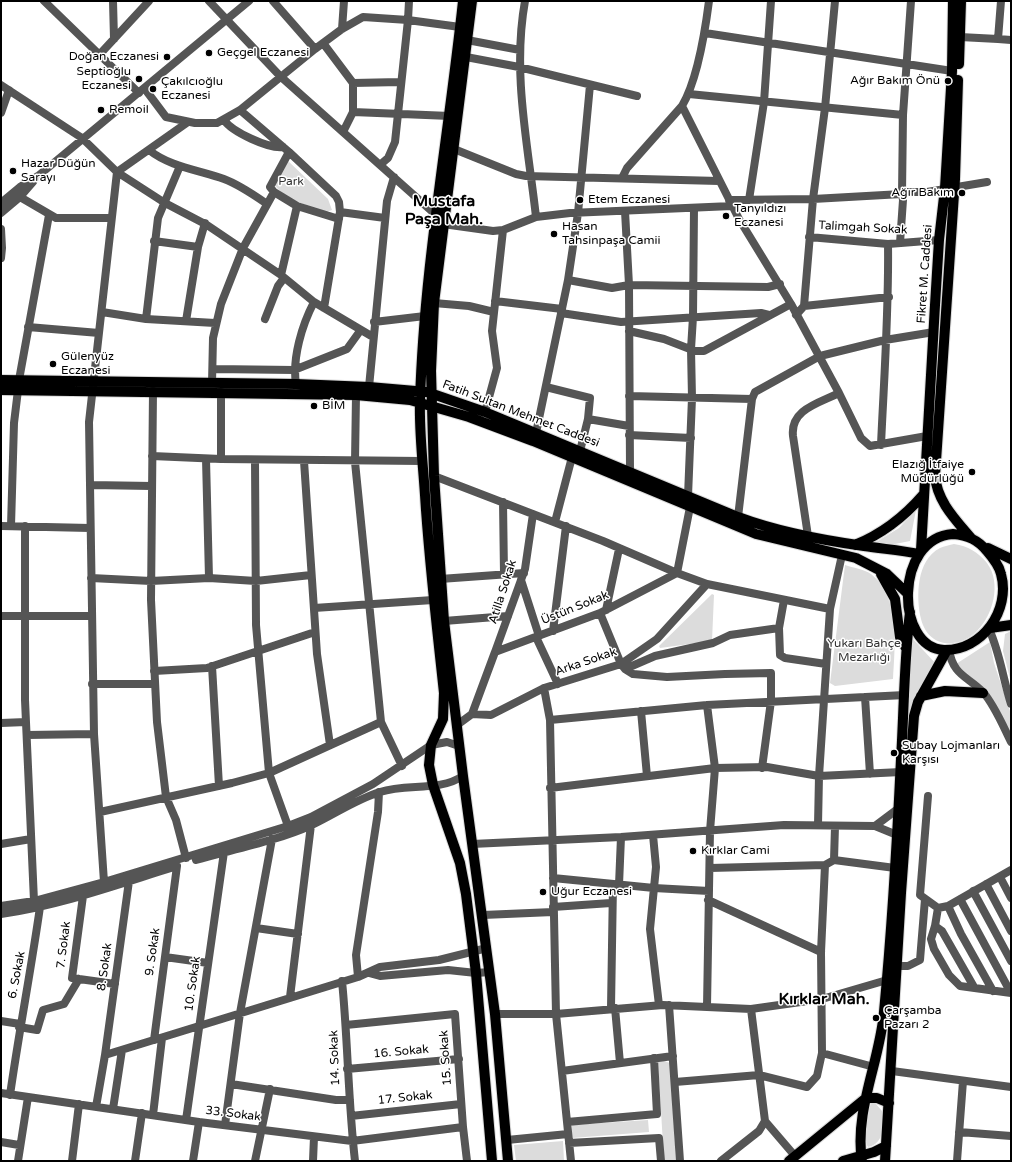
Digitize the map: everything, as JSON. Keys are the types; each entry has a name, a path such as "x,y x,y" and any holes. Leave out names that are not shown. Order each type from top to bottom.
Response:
{"main road":[{"path":"463,1 450,116 436,214 425,316 420,403 422,461 444,711 440,728 432,745 429,765 433,785 462,870 476,973 492,1161"},
{"path":"472,1 434,303 431,393 434,476 444,621 459,746 483,915 495,1014 508,1161"},
{"name":"Fikret M. Caddesi","path":"920,552 939,240 950,188 953,1"},
{"path":"961,1 935,476 936,488 939,496 947,509 971,538"},
{"name":"Fatih Sultan Mehmet Caddesi","path":"1,380 18,385 93,386 296,384 421,391 431,393 485,412 738,517 778,531 855,545 920,552"},
{"path":"1,390 18,385"},
{"path":"93,386 153,391 356,395 392,398 420,403 469,417 572,457 756,534 856,558 878,568 887,574 908,594"},
{"path":"855,545 875,536 893,524 923,495"},
{"path":"980,544 993,558 1002,575 1001,602 998,615 990,629 972,643 955,649 942,650 928,643 918,635 913,626 908,594 909,576 920,552 934,539 942,535 962,534 1011,559"},
{"path":"878,568 895,599 900,637 906,648"},
{"path":"862,1158 862,1128 866,1098 883,1023 887,980 899,808 906,648 910,612"},
{"path":"990,629 1011,625"},
{"path":"885,1161 892,1071 901,892 914,716 921,696 948,650"},
{"path":"921,696 945,691 983,693"},
{"path":"792,1159 866,1098 877,1098 889,1103"},
{"path":"843,1161 862,1158 886,1146"}],"street":[{"path":"44,1 142,91 166,117 188,122 208,124 224,120 240,110 314,49 342,29 363,17 408,20 460,27"},
{"path":"113,1 114,38"},
{"path":"100,54 149,1"},
{"path":"209,1 226,21 280,76 344,130 436,214 443,224 493,231 503,230 536,217 578,213 694,208 748,200 813,199 902,194 907,192 927,192 987,182"},
{"path":"1,212 20,197 38,176 82,138 142,91 248,1"},
{"path":"273,1 314,49"},
{"path":"342,29 344,1"},
{"path":"381,164 392,150 398,113 409,1"},
{"path":"525,1 519,67 536,217"},
{"path":"622,178 627,168 682,106 689,94 704,33 709,1"},
{"path":"748,200 764,102 771,1"},
{"path":"796,315 804,306 813,199 825,108 835,1"},
{"path":"900,243 903,200 903,115 911,1"},
{"path":"998,39 1001,1"},
{"path":"704,33 952,71"},
{"path":"960,37 1011,40"},
{"path":"467,40 520,50"},
{"path":"322,44 353,83 352,112 344,130"},
{"path":"466,57 519,67 637,96"},
{"path":"353,83 400,82"},
{"path":"1,84 82,138 117,172 165,203 205,223 243,248 314,302 360,331 373,337"},
{"path":"536,433 568,280 578,213 590,85"},
{"path":"1,112 9,90"},
{"path":"689,94 903,115"},
{"path":"682,106 719,181 780,284 820,356 840,393 861,438 870,446 927,436"},
{"path":"240,110 286,149 336,196 339,202 340,216 324,308"},
{"path":"352,112 450,116"},
{"path":"224,120 232,129 241,134 286,149"},
{"path":"104,882 92,684 89,422 111,218 117,172 188,122"},
{"path":"286,149 270,185 274,192 297,206 340,216 385,218"},
{"path":"454,149 516,174 532,176 581,176 719,181"},
{"path":"149,150 163,159 180,166 229,181 267,204"},
{"path":"146,319 158,218 180,166"},
{"path":"1,203 20,187 38,176"},
{"path":"369,387 374,322 388,192 394,177"},
{"path":"212,384 213,338 215,323 243,248 274,192"},
{"path":"20,197 48,215 56,218 111,218"},
{"path":"265,319 282,277 297,206"},
{"path":"688,496 692,398 691,349 693,317 694,208"},
{"path":"625,211 629,285 630,471"},
{"path":"11,526 14,423 18,385 48,215"},
{"path":"186,321 198,247 205,223"},
{"path":"1,229 1,258"},
{"path":"485,412 497,368 497,356 492,336 503,230"},
{"name":"Talimgah Sokak","path":"810,237 888,244 939,240"},
{"path":"154,242 198,247"},
{"path":"881,445 885,340 889,297 888,244"},
{"path":"568,280 612,288 629,285 768,287 780,284"},
{"path":"804,306 889,297"},
{"path":"495,301 562,311 611,321 761,313 769,315"},
{"path":"296,384 294,370 304,331 314,302"},
{"path":"434,303 469,306 494,312"},
{"path":"629,331 664,339 700,351 709,349 791,304"},
{"path":"102,312 146,319 215,323"},
{"path":"374,322 425,316"},
{"path":"28,327 99,333"},
{"path":"213,369 294,370 347,349 360,331"},
{"path":"738,517 752,399 758,390 820,356 885,340 934,332"},
{"path":"256,384 257,369"},
{"path":"546,387 590,398 588,419 580,451"},
{"path":"153,391 151,581 157,722 166,797 176,820 186,858"},
{"path":"221,392 221,459"},
{"path":"808,536 793,436 793,424 799,414 840,393"},
{"path":"356,395 355,462 381,722 402,766"},
{"path":"629,396 752,399"},
{"path":"588,419 629,426"},
{"path":"629,435 691,438"},
{"path":"152,456 206,459 355,462 422,461"},
{"path":"555,522 572,457"},
{"path":"206,459 209,578"},
{"path":"255,460 256,625 268,772 288,826"},
{"path":"304,461 315,632 330,745"},
{"path":"434,476 566,526 677,574 707,584 830,609"},
{"path":"90,486 152,486"},
{"path":"503,502 504,574"},
{"path":"677,574 690,507"},
{"name":"Atilla Sokak","path":"495,652 523,576 534,514"},
{"path":"1,526 90,528"},
{"path":"25,526 26,735 34,901"},
{"path":"553,631 566,526"},
{"path":"619,549 603,612 623,666 633,674 666,677 771,673 771,701 762,768"},
{"path":"818,825 823,700 830,609 842,554"},
{"path":"440,579 504,574 523,576 538,636 558,684"},
{"name":"Üstün Sokak","path":"495,652 603,612 677,574"},
{"path":"91,578 151,581 209,578 256,580 311,575"},
{"name":"Arka Sokak","path":"472,714 491,715 544,688 623,666 657,639 707,584"},
{"path":"314,608 434,600"},
{"path":"784,600 779,628 779,653 782,656 826,664"},
{"path":"1,616 92,616"},
{"path":"444,621 508,616"},
{"path":"623,666 655,656 713,643 730,635 779,628"},
{"path":"990,629 996,644 1003,679 1011,704"},
{"path":"154,671 212,666 315,632"},
{"path":"948,650 954,667 983,693 994,709 1011,742"},
{"path":"457,725 472,714 495,652"},
{"path":"212,666 219,786"},
{"path":"92,684 155,684"},
{"path":"544,688 550,720 550,788 553,841 552,878 556,969 556,1014 571,1161"},
{"path":"550,720 706,705 904,695"},
{"path":"865,697 870,774"},
{"path":"706,705 715,768 710,831 707,1007"},
{"path":"641,711 646,776"},
{"path":"1,723 26,722"},
{"path":"100,812 219,786 268,772 381,722"},
{"path":"26,735 94,734"},
{"path":"1,906 34,901 104,882 288,826 311,817 402,766 432,745 447,742 459,746"},
{"path":"550,788 715,768 762,768 819,776 901,772"},
{"path":"1,914 40,907 82,896 177,866 272,839 312,825 379,792 398,788 448,784 463,776"},
{"path":"358,977 356,955 378,812 379,792"},
{"path":"928,796 920,895 938,908 948,906 1011,870"},
{"path":"875,826 899,808"},
{"path":"290,997 312,825"},
{"path":"472,844 621,837 784,825 875,826 897,835"},
{"path":"834,860 835,826"},
{"path":"653,835 656,867 650,929 659,1005"},
{"path":"620,1063 613,1008 611,903 616,884 621,837"},
{"path":"1,844 31,839"},
{"path":"225,1125 240,1013 272,839"},
{"name":"10. Sokak","path":"186,1120 224,852"},
{"path":"710,868 825,865 834,860 895,868"},
{"path":"675,1082 759,1074 807,1087 817,1076 822,1053 821,952 825,865"},
{"name":"9. Sokak","path":"153,1115 165,957 177,866"},
{"path":"1000,877 1011,898"},
{"path":"552,878 654,888 709,891"},
{"name":"8. Sokak","path":"96,1107 130,881"},
{"path":"986,884 1011,931"},
{"path":"973,891 1011,961"},
{"name":"7. Sokak","path":"82,896 72,978 115,984"},
{"path":"897,966 908,966 920,960 925,899"},
{"path":"960,899 1011,993"},
{"path":"708,900 821,952"},
{"path":"483,915 611,903"},
{"path":"948,906 961,934 993,991"},
{"name":"6. Sokak","path":"10,1095 20,1026 33,960 40,907"},
{"path":"938,908 931,939 934,949 949,975 960,986 1011,993"},
{"path":"935,926 942,931 974,987"},
{"path":"256,928 298,934"},
{"path":"105,1055 358,977 380,967 440,960 487,948"},
{"path":"165,957 208,963"},
{"path":"369,973 380,976 448,970 476,973 490,972"},
{"path":"1,1020 37,1030 43,1010 64,1004 79,978"},
{"path":"495,1014 556,1014 659,1005 751,1009 822,999 887,980"},
{"name":"14. Sokak","path":"342,981 346,1025 347,1069 352,1141 355,1161"},
{"path":"669,1005 680,1161"},
{"path":"751,1009 764,1121 792,1159"},
{"name":"15. Sokak","path":"346,1025 455,1014 461,1104 467,1161"},
{"path":"113,1109 122,1050"},
{"path":"822,1053 874,1067"},
{"path":"562,1071 673,1056"},
{"path":"567,1122 657,1114 654,1058"},
{"name":"16. Sokak","path":"347,1069 458,1059"},
{"path":"892,1071 1011,1087"},
{"path":"957,1161 963,1081"},
{"path":"231,1084 336,1100 350,1100"},
{"path":"255,1161 270,1089"},
{"name":"33. Sokak","path":"1,1093 200,1122 352,1141 463,1127"},
{"path":"18,1161 19,1146 28,1097"},
{"path":"72,1161 79,1104"},
{"name":"17. Sokak","path":"351,1116 461,1104"},
{"path":"135,1161 142,1113"},
{"path":"721,1161 759,1131 764,1121"},
{"path":"193,1161 200,1122"},
{"path":"959,1132 1011,1136"},
{"path":"507,1140 568,1134"},
{"path":"313,1161 314,1137"},
{"path":"569,1143 659,1138 661,1161"},
{"path":"1,1142 19,1146"}],"green space":[{"name":"Park","path":"287,160 328,199 332,210 326,212 304,204 290,198 278,189 273,183"},
{"path":"916,510 910,541 895,544 873,544 899,528"},
{"path":"954,544 968,548 984,559 987,563 992,571 994,580 994,599 987,617 976,632 960,642 944,643 936,640 925,628 919,610 918,590 922,570 926,561 940,548"},
{"name":"Yukarı Bahçe Mezarlığı","path":"845,565 871,574 887,595 894,623 895,638 893,679 835,686 830,683"},
{"path":"712,594 714,595 712,641 660,648 659,646"},
{"path":"1011,631 1011,682 1003,651 1005,634"},
{"path":"912,638 937,665 918,694 899,851"},
{"path":"990,642 994,663 1011,714 1011,735 982,687 956,664"},
{"path":"661,1060 670,1063 676,1161 664,1161 658,1061"},
{"path":"872,1103 876,1104 882,1111 883,1127 880,1138 877,1142 868,1147 866,1127 870,1106"},
{"path":"648,1120 649,1132 572,1138 572,1125"},
{"path":"563,1141 564,1161 516,1161 514,1145"}],"place":[{"name":"Geçgel Eczanesi","path":"209,53"},
{"name":"Doğan Eczanesi","path":"167,57"},
{"name":"Septioğlu Eczanesi","path":"139,79"},
{"name":"Ağır Bakım Önü","path":"948,81"},
{"name":"Çakılcıoğlu Eczanesi","path":"153,89"},
{"name":"Remoil","path":"101,110"},
{"name":"Hazar Düğün Sarayı","path":"13,171"},
{"name":"Ağır Bakım","path":"962,193"},
{"name":"Etem Eczanesi","path":"580,200"},
{"name":"Tanyıldızı Eczanesi","path":"726,216"},
{"name":"Hasan Tahsinpaşa Camii","path":"554,234"},
{"name":"Gülenyüz Eczanesi","path":"53,364"},
{"name":"BİM","path":"314,406"},
{"name":"Elazığ İtfaiye Müdürlüğü","path":"972,472"},
{"name":"Subay Lojmanları Karşısı","path":"894,753"},
{"name":"Kırklar Cami","path":"693,851"},
{"name":"Uğur Eczanesi","path":"543,892"},
{"name":"Çarşamba Pazarı 2","path":"876,1018"}],"district":[{"name":"Mustafa Paşa Mah.","path":"444,211"},
{"name":"Kırklar Mah.","path":"824,1000"}]}
